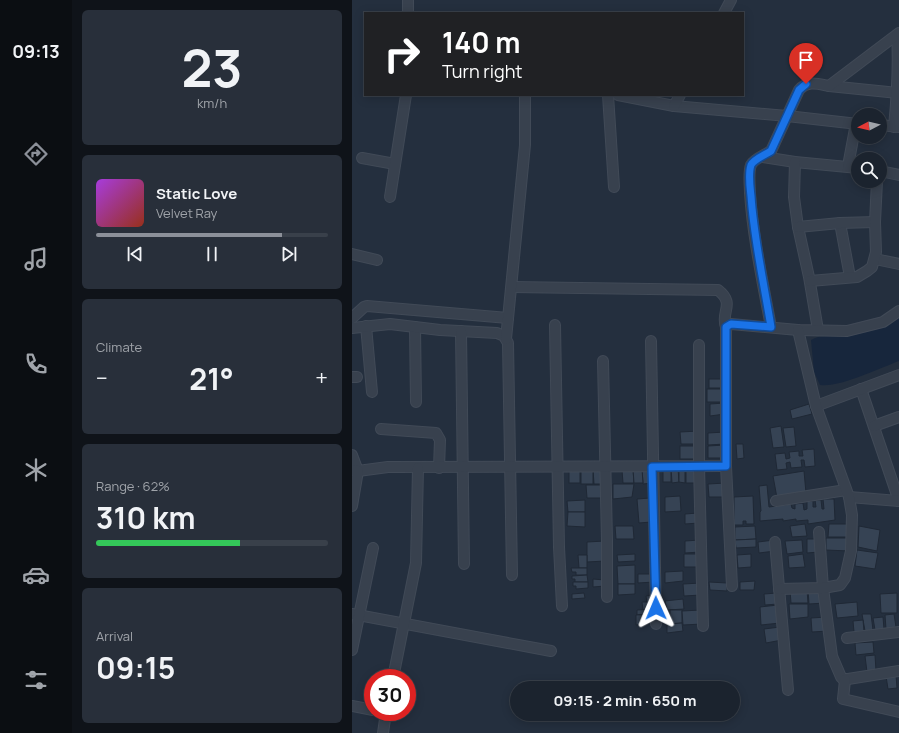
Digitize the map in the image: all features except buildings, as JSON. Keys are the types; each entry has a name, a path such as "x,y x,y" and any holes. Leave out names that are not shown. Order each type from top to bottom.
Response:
{"street":[{"path":"408,0 408,12"},
{"path":"725,12 731,0"},
{"path":"829,86 898,34"},
{"path":"896,127 899,51 898,34"},
{"path":"771,327 752,216 750,187 752,165 756,159 763,157 771,151 802,86 810,83 898,93"},
{"path":"390,197 406,96"},
{"path":"506,339 525,144 525,96"},
{"path":"608,96 614,187"},
{"path":"623,96 674,106 851,122"},
{"path":"674,106 679,96"},
{"path":"763,157 794,162 851,167"},
{"path":"362,158 395,164"},
{"path":"794,162 794,197 798,227 810,281 818,330"},
{"path":"887,172 899,175"},
{"path":"810,281 857,277 868,272 872,267 875,259 877,244 875,222 877,188"},
{"path":"798,227 840,223 875,222"},
{"path":"840,223 850,277"},
{"path":"352,254 377,260"},
{"path":"875,259 899,264"},
{"path":"512,287 718,290 726,298 728,308 724,318 726,327 726,466 732,586"},
{"path":"352,318 364,307 368,306 508,318"},
{"path":"726,327 731,324 798,330 847,331 883,322 899,312"},
{"path":"352,328 390,324 501,334 506,339 508,343 512,575"},
{"path":"555,325 562,606"},
{"path":"366,326 372,392"},
{"path":"415,327 416,402"},
{"path":"779,589 824,588 840,585 845,578 851,551 852,515 848,494 816,406 798,330"},
{"path":"461,331 464,564"},
{"path":"651,341 652,467 656,624"},
{"path":"699,345 699,466 703,626"},
{"path":"603,361 607,597"},
{"path":"816,406 899,375"},
{"path":"776,501 848,494 899,501 861,389"},
{"path":"874,426 899,417"},
{"path":"381,429 436,433 440,440 439,468"},
{"path":"352,455 355,470 352,506"},
{"path":"355,470 388,467 726,466"},
{"path":"395,669 416,563 418,468"},
{"path":"819,532 832,656 841,678 845,680 899,671"},
{"path":"775,542 788,690"},
{"path":"352,650 356,615 373,548"},
{"path":"356,615 551,651"},
{"path":"847,638 899,632"},
{"path":"845,680 843,699 899,712"},
{"path":"352,706 364,708"},
{"path":"383,733 384,721"}],"water":[{"path":"899,317 899,361 848,381 838,384 820,385 814,372 811,340 820,337 854,335 881,326"}],"route":[{"path":"656,608 652,467 726,466 726,327 731,324 771,327 752,216 750,172 756,159 763,157 771,151 799,90 806,84"}]}
